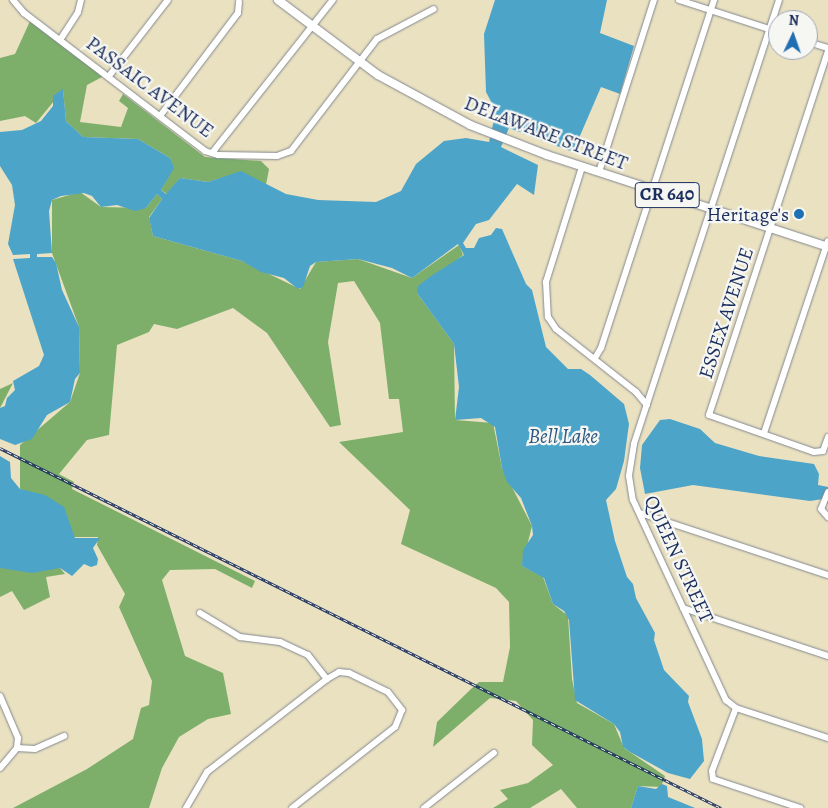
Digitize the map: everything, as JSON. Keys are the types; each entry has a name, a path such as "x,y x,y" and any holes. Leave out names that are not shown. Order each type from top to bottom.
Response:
{"main road":[{"name":"DELAWARE STREET","path":"278,0 358,61 400,89 507,141 711,209 827,244"}],"street":[{"name":"PASSAIC AVENUE","path":"13,0 33,19 60,40 212,153 311,25 333,0"},
{"path":"60,40 78,12 81,0"},
{"path":"109,76 168,0"},
{"path":"599,172 654,0"},
{"path":"679,0 768,29"},
{"path":"595,358 601,348 714,0"},
{"path":"160,116 238,13 239,2"},
{"path":"212,153 277,156 291,150 358,61 382,35 434,9"},
{"name":"QUEEN STREET","path":"736,708 726,700 633,500 629,476 630,459 647,405 768,36"},
{"name":"ESSEX AVENUE","path":"764,433 709,415 828,49"},
{"path":"582,167 545,292 551,323 636,392 647,405"},
{"path":"827,244 764,433 814,452 823,450 828,437"},
{"path":"828,492 822,506 828,517"},
{"path":"640,513 828,576"},
{"path":"683,608 828,656"},
{"path":"200,613 240,637 280,642 308,655 327,679"},
{"path":"186,808 207,772 327,679 339,672 349,673 388,692 402,710 395,727 292,808"},
{"path":"0,696 15,724 17,748 0,768"},
{"path":"800,808 713,779 712,771 736,708 828,738"},
{"path":"17,748 35,750 64,736"},
{"path":"424,808 494,754"}],"green space":[{"path":"31,19 104,76 87,85 80,122 121,127 128,108 119,101 123,94 205,157 261,161 269,169 266,185 241,172 208,182 180,178 167,194 161,190 173,168 170,158 138,139 83,137 66,121 63,90 36,123 25,116 0,121 0,58 15,54"},
{"path":"80,192 101,207 146,208 157,194 162,199 149,217 153,236 242,261 300,289 316,262 358,259 412,278 459,245 463,255 417,293 454,344 455,420 493,423 502,468 532,526 522,566 543,577 553,604 568,616 572,679 577,703 614,724 624,748 665,776 661,787 638,786 631,808 577,808 561,789 530,808 493,808 508,799 500,790 528,783 553,765 532,745 533,720 516,701 490,698 433,747 437,722 471,689 479,682 503,682 510,647 509,602 496,588 401,544 410,510 339,442 403,432 399,399 389,399 380,323 354,281 338,283 328,342 341,425 330,427 267,333 233,308 177,329 154,324 149,332 117,345 109,435 87,440 59,474 74,482 72,489 255,581 252,588 215,569 170,570 162,580 185,656 223,673 231,714 208,719 179,737 162,768 149,808 13,808 87,769 133,739 141,708 149,705 152,681 119,607 125,594 97,545 98,537 74,537 63,507 20,489 20,445 70,402 80,373 79,327 52,253 52,200"},
{"path":"13,383 0,408 0,389"},
{"path":"0,568 60,568 65,574 46,577 50,597 24,610 12,591 0,597"}],"water":[{"name":"Bell Lake","path":"495,0 607,0 600,33 634,46 620,94 601,87 573,152 509,128 501,147 538,165 534,195 517,184 489,220 476,224 463,243 466,248 474,248 479,238 491,235 496,228 502,229 526,284 532,290 546,347 568,369 581,369 624,404 629,424 624,461 616,489 606,500 615,541 627,577 633,584 636,598 655,633 654,640 664,670 689,696 688,702 702,739 704,761 690,779 668,773 630,752 623,747 620,732 614,724 575,700 569,620 564,611 553,604 544,578 522,566 523,550 533,535 532,526 521,498 507,482 502,468 495,427 481,418 455,420 459,387 454,344 417,293 418,286 464,255 458,244 412,278 392,268 358,259 316,262 310,266 303,287 298,289 284,278 261,272 242,261 153,236 149,218 162,199 157,194 146,208 135,211 117,205 101,207 92,196 84,193 61,196 52,200 49,211 52,253 37,254 37,257 52,257 56,263 62,290 79,327 80,373 75,379 70,402 47,415 32,439 15,445 0,439 0,408 5,406 7,398 15,390 13,381 39,366 44,355 13,259 30,258 30,254 13,255 8,244 15,205 12,185 0,166 0,132 22,130 41,121 53,106 53,96 63,89 66,121 83,137 138,139 170,158 174,168 161,190 166,194 180,178 208,182 241,171 286,194 318,200 376,202 401,191 416,164 444,141 466,138 489,142 496,111 486,92 484,34"},
{"name":"Bell Lake","path":"670,419 700,429 715,443 759,456 814,464 819,474 818,485 828,487 828,504 823,499 810,501 693,485 645,494 640,468 642,445 660,420"},
{"path":"0,456 10,462 11,478 20,489 45,495 64,507 75,538 100,538 93,548 98,559 97,565 91,567 84,564 72,576 60,568 32,573 0,568"},
{"path":"662,784 667,786 668,797 695,808 631,808 638,786 656,789"}],"railway":[{"path":"0,448 721,808"}],"place":[{"name":"Heritage's","path":"799,214"}]}
